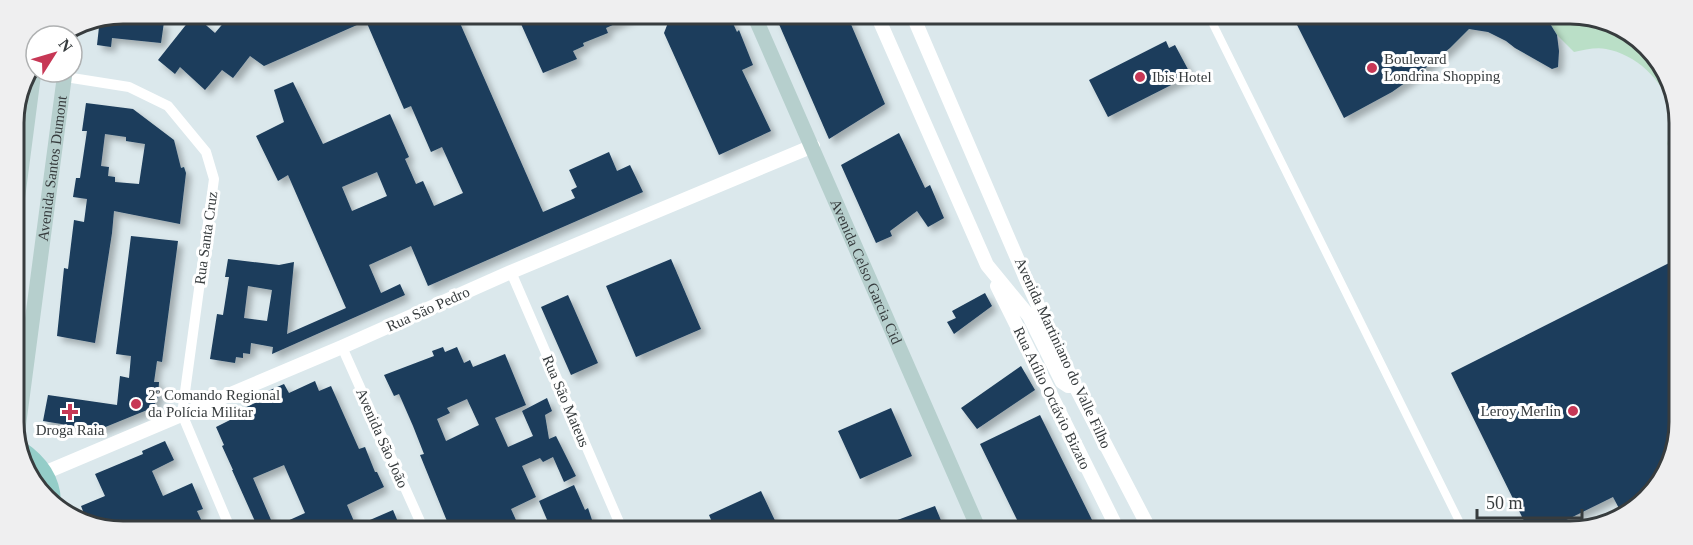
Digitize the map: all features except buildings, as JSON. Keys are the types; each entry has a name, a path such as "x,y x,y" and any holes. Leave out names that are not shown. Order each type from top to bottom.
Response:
{"main road":[{"name":"Avenida Celso Garcia Cid","path":"758,24 975,521"},
{"name":"Avenida Santos Dumont","path":"24,148 32,84"},
{"name":"Avenida Santos Dumont","path":"24,384 64,84"},
{"path":"30,457 44,473 51,489"}],"street":[{"path":"881,24 987,265 1029,316 1062,382 1068,386 1075,386"},
{"name":"Avenida Martiniano do Valle Filho","path":"916,24 1026,279 1075,386 1145,521"},
{"path":"1213,24 1459,521"},
{"name":"Rua Santa Cruz","path":"84,78 129,87 168,106 206,152 214,179 182,414"},
{"name":"Rua São Pedro","path":"44,473 342,347 511,272 813,146"},
{"name":"Rua Atílio Octávio Bizato","path":"987,265 1114,521"},
{"name":"Rua São Mateus","path":"511,272 619,521"},
{"name":"Avenida São João","path":"342,347 420,521"},
{"path":"182,414 227,521"}],"green space":[{"path":"1550,24 1595,27 1619,37 1640,53 1659,79 1664,93 1647,70 1627,56 1598,48 1574,52 1557,35"}],"place":[{"name":"Boulevard Londrina Shopping","path":"1372,68"},
{"name":"Ibis Hotel","path":"1140,77"},
{"name":"2º Comando Regional da Polícia Militar","path":"136,404"},
{"name":"Leroy Merlin","path":"1573,411"},
{"name":"Droga Raia","path":"70,412"}]}
